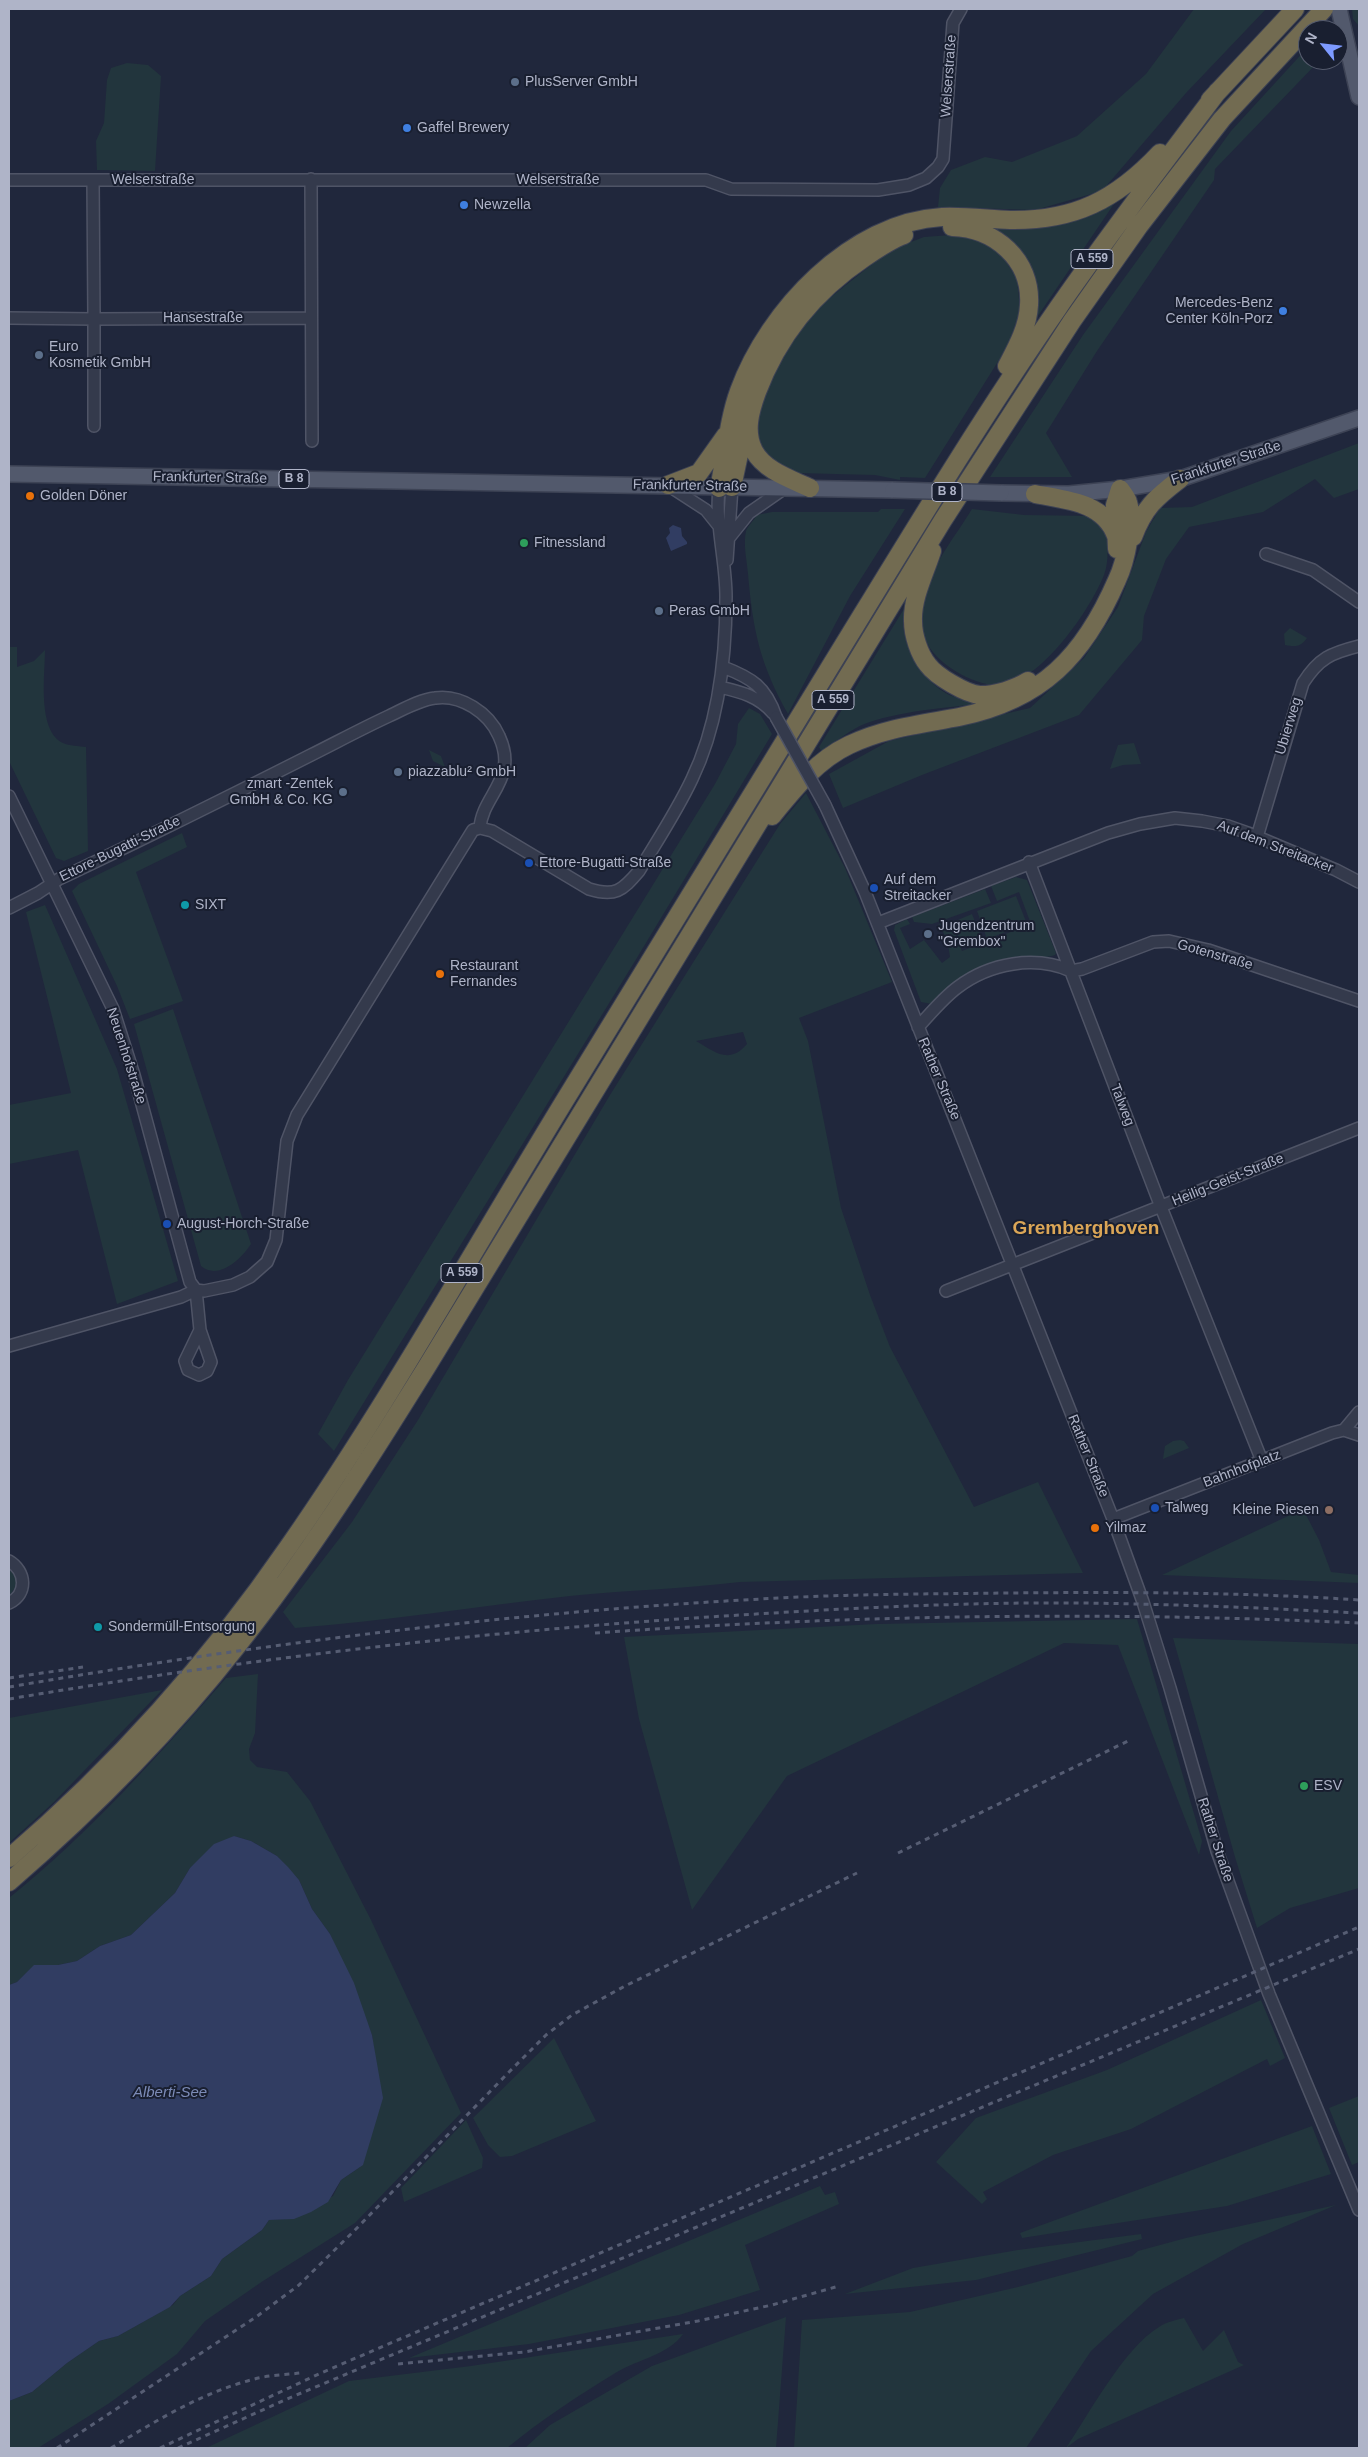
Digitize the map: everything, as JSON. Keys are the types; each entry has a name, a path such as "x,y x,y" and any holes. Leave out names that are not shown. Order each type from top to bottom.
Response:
{"highway":[{"name":"A 559","path":"9,1858 62,1810 149,1722 222,1636 287,1549 362,1435 571,1090 974,434 1057,309 1218,91 1295,9"},
{"name":"A 559","path":"9,1882 74,1825 163,1734 238,1646 304,1557 363,1469 721,880 943,520 1072,321 1151,210 1222,119 1283,50 1324,9"},
{"path":"726,487 732,423 738,392 757,349 769,330 792,301 818,276 846,254 877,235 923,220 941,217 1034,220 1063,216 1088,208 1120,190 1138,175 1218,91"},
{"path":"726,487 756,393 771,358 803,311 846,270 896,238 932,228 958,227 992,237 1009,250 1024,273 1029,296 1026,321 1020,342 974,434"},
{"path":"749,418 748,431 752,445 760,459 779,473 810,488"},
{"path":"668,486 700,473 719,447 732,423"},
{"path":"943,520 916,598 913,621 918,645 928,665 958,687 980,695 1017,688 1028,682 1057,659 1079,635 1108,583 1122,547 1142,515 1180,480"},
{"path":"721,880 798,785 833,753 867,737 890,729 996,708 1038,688 1064,664 1092,630 1115,586 1122,547 1129,525 1128,502 1120,489"},
{"path":"1036,494 1075,501 1098,511 1108,520 1122,547"}],"main road":[{"path":"1338,9 1343,34 1354,50 1359,96"},
{"name":"Frankfurter Straße","path":"9,474 1069,494 1180,480 1359,418"}],"street":[{"name":"Welserstraße","path":"9,180 706,180 731,190 878,190 908,185 926,178 938,168 942,159 945,148 953,23 961,9"},
{"path":"311,179 312,440"},
{"path":"93,180 94,426"},
{"name":"Hansestraße","path":"9,318 311,318"},
{"path":"668,486 706,510 718,525"},
{"path":"725,572 718,525 726,487"},
{"path":"480,828 492,832 589,890 605,894 614,892 630,882 639,871 692,778 711,726 723,666 725,572 729,538 726,487"},
{"path":"729,538 748,513 785,488"},
{"path":"1266,554 1313,570 1359,602"},
{"name":"Ubierweg","path":"1257,837 1303,683 1311,671 1324,658 1339,651 1359,646"},
{"path":"723,666 754,683 768,702"},
{"path":"720,686 768,702"},
{"name":"Ettore-Bugatti-Straße","path":"9,908 38,893 51,883 417,703 434,698 454,699 486,716 500,737 504,754 502,777 481,818 480,828 473,830 465,842 296,1115 287,1141 276,1240 267,1262 250,1277 233,1285 204,1291 196,1290"},
{"name":"Rather Straße","path":"768,702 825,805 878,923 1013,1264 1138,1588 1170,1688 1216,1851 1266,1985 1359,2210"},
{"name":"Neuenhofstraße","path":"9,796 113,1009 134,1075 190,1282 196,1290 200,1330"},
{"name":"Auf dem Streitacker","path":"878,923 1029,862 1108,833 1140,824 1175,818 1228,826 1336,870 1359,882"},
{"name":"Talweg","path":"1029,862 1161,1207 1262,1461"},
{"name":"Gotenstraße","path":"1071,971 1082,969 1154,942 1169,941 1208,950 1359,1001"},
{"path":"918,1027 959,986 993,969 1009,964 1043,963 1071,971"},
{"name":"Heilig-Geist-Straße","path":"946,1291 1359,1128"},
{"path":"9,1346 176,1299 196,1290"},
{"path":"1359,1412 1344,1430 1359,1435"},
{"name":"Bahnhofplatz","path":"1112,1519 1344,1430"},
{"path":"9,1561 21,1573 24,1584 21,1592 9,1603"}],"shaded area":[{"path":"1194,9 1266,9 1186,93 1102,191 1035,210 938,207 940,188 951,170 985,157 1012,162 1077,136 1146,74"},
{"path":"1352,9 1359,9 1359,26 1353,19"},
{"path":"1298,58 1298,70 1310,70 1215,169 1214,180 1097,351 1046,433 1072,477 990,477 1083,335 1231,131"},
{"path":"127,63 148,65 161,76 155,171 97,170 96,141 104,123 107,80 111,68"},
{"path":"1118,198 1029,329 1033,297 982,221"},
{"path":"951,235 971,237 1000,252 1017,279 1020,309 1009,344 925,478 900,477 900,480 875,475 796,473 779,467 766,457 754,429 760,403 790,340 812,312 890,250 924,237"},
{"path":"1359,443 1359,489 1334,498 1315,479 1263,512 1189,527 1166,559 1144,616 1142,640 1079,715 922,775 843,808 829,774 889,741 1030,708 1084,658 1118,607 1146,532 1160,508 1192,507"},
{"path":"881,509 905,509 850,596 788,714 764,663 755,630 745,542 746,531 757,515 772,512 878,512"},
{"path":"972,509 1024,515 1093,516 1105,526 1108,550 1106,569 1088,607 1062,642 1047,658 1032,671 1016,681 1001,685 991,685 968,678 947,666 931,650 926,641 921,620 923,599 931,575"},
{"path":"907,604 903,618 904,633 911,653 928,679 949,695 968,700 993,702 882,718 855,729 822,752 819,747"},
{"path":"1290,628 1307,638 1298,646 1285,645 1284,634"},
{"path":"9,647 17,647 17,667 34,661 45,650 44,701 49,727 55,737 63,743 86,747 88,851 64,861 56,858 9,761"},
{"path":"749,708 760,714 772,734 334,1451 318,1434 348,1380 715,784 736,744 738,724"},
{"path":"1134,743 1141,764 1123,765 1110,769 1118,745"},
{"path":"429,750 441,756 445,767 433,761"},
{"path":"806,793 845,868 892,982 799,1018 808,1041 841,1208 870,1295 890,1347 974,1507 1038,1482 1083,1573 740,1582 570,1596 295,1628 283,1612 352,1522 418,1420 610,1095 780,824","holes":["743,1032 747,1044 734,1054 728,1055 716,1052 696,1041"]},
{"path":"182,833 187,847 136,872 183,1001 130,1019 117,986 72,891 79,884"},
{"path":"1016,877 1027,880 1056,953 1055,955 1016,957 992,962 970,973 950,987 932,1004 921,1002 894,930 895,925 907,919 910,924 900,928 910,949 924,940 942,963 950,957 947,938 938,925 950,920 962,951 1031,924 1019,892 997,901 991,886"},
{"path":"985,889 991,903 932,924 914,922 912,917"},
{"path":"1016,896 1027,924 987,939 977,911"},
{"path":"45,905 117,1069 178,1281 117,1304 78,1150 9,1164 9,1105 71,1093 26,912"},
{"path":"972,914 982,939 962,947 953,922"},
{"path":"173,1009 251,1244 236,1261 229,1266 215,1271 201,1266 134,1024"},
{"path":"1173,1441 1184,1441 1189,1448 1163,1459 1165,1446"},
{"path":"1303,1509 1319,1540 1331,1572 1359,1575 1359,1583 1162,1575"},
{"path":"9,1569 16,1577 17,1585 9,1596"},
{"path":"1137,1619 1202,1841 1199,1855 1118,1645 1064,1643 787,1776 692,1910 639,1719 624,1637 877,1624"},
{"path":"1173,1638 1359,1644 1359,1888 1290,1908 1257,1928"},
{"path":"258,1674 255,1733 249,1749 250,1760 257,1767 287,1772 310,1801 371,1920 461,2113 355,2223 263,2281 205,2321 177,2354 108,2404 38,2448 9,2448 9,2401 32,2392 67,2363 99,2341 118,2336 173,2305 180,2296 211,2276 222,2259 262,2230 269,2220 285,2219 333,2196 341,2180 360,2167 375,2058 372,2035 330,1934 312,1909 299,1880 277,1856 251,1841 234,1836 190,1868 175,1893 131,1935 100,1946 77,1961 58,1965 34,1966 17,1982 9,1985 9,1898 95,1821 149,1765 226,1678"},
{"path":"162,1690 54,1802 9,1843 9,1718"},
{"path":"1261,2000 1285,2058 1270,2066 1267,2059 1131,2129 1053,2155 983,2192 987,2199 982,2204 936,2162 976,2118 1107,2070"},
{"path":"554,2038 596,2121 512,2156 500,2157 488,2145 473,2118"},
{"path":"1359,2096 1359,2162 1352,2165 1329,2108"},
{"path":"466,2120 483,2158 482,2168 404,2202 401,2188"},
{"path":"1312,2126 1331,2174 1227,2206 1022,2238 1020,2233"},
{"path":"820,2186 825,2195 835,2192 839,2204 745,2245 760,2290 679,2315 529,2344 409,2358"},
{"path":"1336,2205 1243,2244 1153,2294 1091,2351 1026,2448 794,2448 802,2320 910,2312 1018,2287 1132,2256 1138,2251 1186,2238"},
{"path":"1141,2234 1142,2239 976,2280 845,2294 913,2268 1018,2250"},
{"path":"786,2317 776,2448 525,2448 550,2425 652,2366"},
{"path":"1184,2318 1203,2351 1224,2330 1238,2362 1244,2365 1078,2439 1066,2448 1108,2383 1133,2350 1162,2325"},
{"path":"683,2334 677,2341 661,2352 626,2367 574,2399 507,2448 206,2448 349,2381 471,2366"}],"water":[{"path":"673,525 681,528 682,536 687,544 671,551 666,538 670,533 669,528"},
{"name":"Alberti-See","path":"234,1836 251,1841 277,1856 299,1880 312,1909 330,1934 354,1983 372,2035 383,2098 363,2165 341,2180 328,2202 294,2219 269,2220 262,2230 222,2259 211,2276 180,2296 170,2307 118,2336 99,2341 67,2363 32,2392 9,2401 9,1985 17,1982 34,1965 58,1965 77,1961 100,1946 131,1935 175,1893 190,1868 214,1844"}],"railway":[{"path":"9,1687 201,1656 393,1631 490,1620 683,1604 836,1596 1049,1593 1227,1594 1359,1600"},
{"path":"9,1699 100,1684 373,1647 464,1637 740,1615 995,1603 1185,1605 1359,1613"},
{"path":"595,1633 786,1622 977,1617 1167,1617 1359,1623"},
{"path":"9,1678 83,1667"},
{"path":"898,1853 1130,1740"},
{"path":"57,2448 256,2317 299,2285 546,2035 572,2015 625,1986 857,1873"},
{"path":"160,2448 321,2373 1359,1927"},
{"path":"178,2448 287,2399 1359,1949"},
{"path":"398,2364 524,2352 698,2321 772,2305 839,2286"},
{"path":"111,2448 178,2409 214,2392 257,2378 300,2373"}],"place":[{"name":"PlusServer GmbH","path":"515,82"},
{"name":"Gaffel Brewery","path":"407,128"},
{"name":"Newzella","path":"464,205"},
{"name":"Mercedes-Benz Center Köln-Porz","path":"1283,311"},
{"name":"Euro Kosmetik GmbH","path":"39,355"},
{"name":"Golden Döner","path":"30,496"},
{"name":"Fitnessland","path":"524,543"},
{"name":"Peras GmbH","path":"659,611"},
{"name":"piazzablu² GmbH","path":"398,772"},
{"name":"zmart -Zentek GmbH & Co. KG","path":"343,792"},
{"name":"Ettore-Bugatti-Straße","path":"529,863"},
{"name":"Auf dem Streitacker","path":"874,888"},
{"name":"SIXT","path":"185,905"},
{"name":"Jugendzentrum \"Grembox\"","path":"928,934"},
{"name":"Restaurant Fernandes","path":"440,974"},
{"name":"August-Horch-Straße","path":"167,1224"},
{"name":"Talweg","path":"1155,1508"},
{"name":"Kleine Riesen","path":"1329,1510"},
{"name":"Yilmaz","path":"1095,1528"},
{"name":"Sondermüll-Entsorgung","path":"98,1627"},
{"name":"ESV","path":"1304,1786"}],"district":[{"name":"Gremberghoven","path":"1086,1229"}]}
